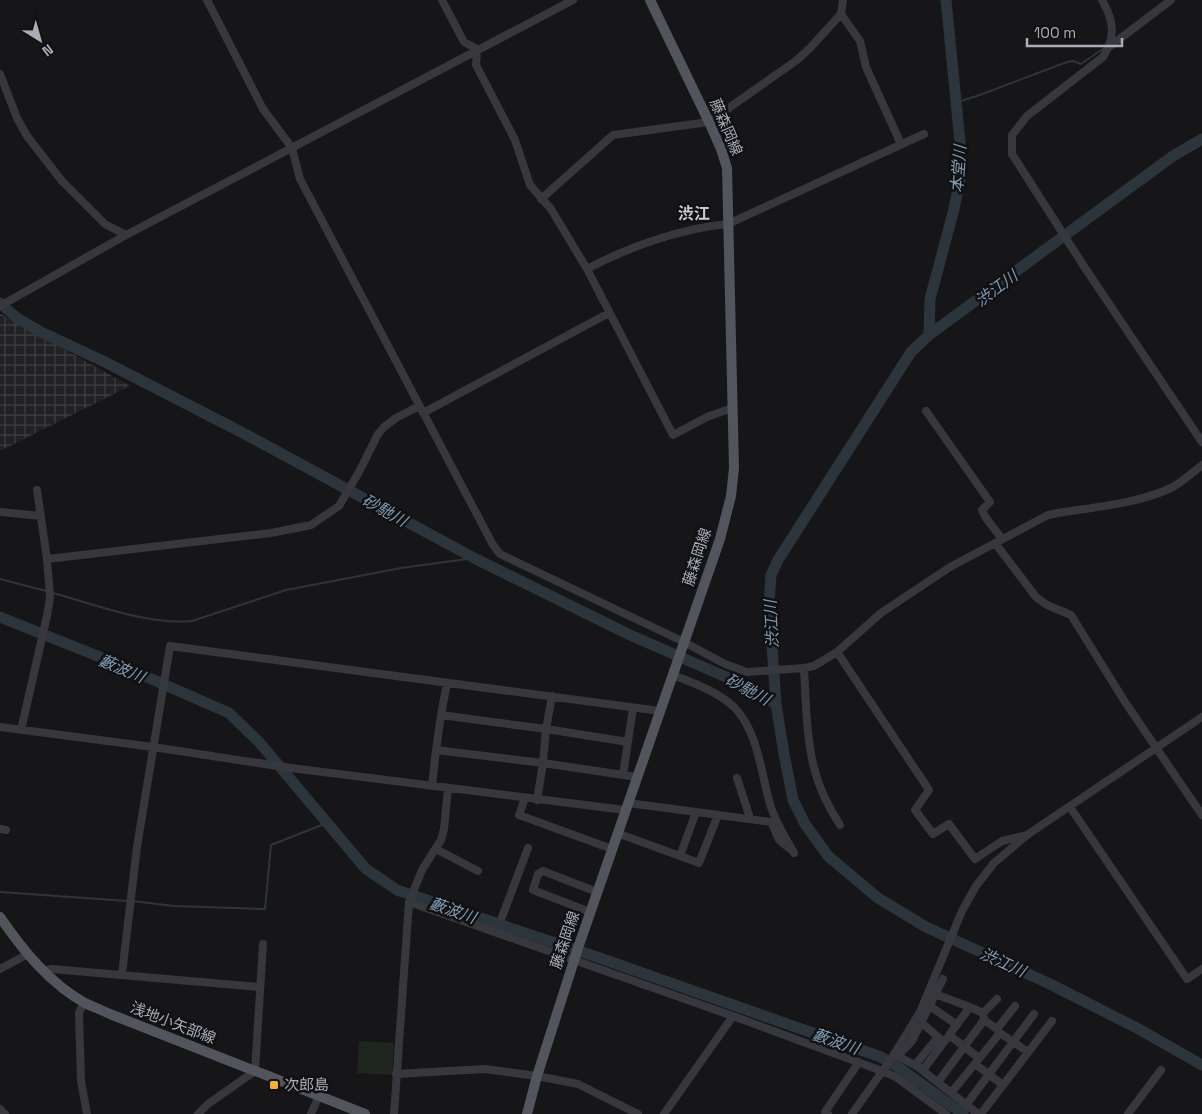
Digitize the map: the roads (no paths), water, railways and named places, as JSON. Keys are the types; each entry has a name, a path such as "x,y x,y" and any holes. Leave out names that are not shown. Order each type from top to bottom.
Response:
{"main road":[{"name":"藤森岡線","path":"527,1114 537,1076 574,960 720,539 731,496 734,468 727,168 709,122 650,0"},
{"name":"浅地小矢部線","path":"0,917 43,971 84,1002 110,1014 365,1114"}],"street":[{"path":"207,0 262,109 292,148 300,179 421,410 493,545 500,554 684,642 725,664 747,672 814,666 838,652 881,613 950,567 1048,515 1147,497 1171,488 1202,465"},
{"path":"442,0 464,42 477,50"},
{"path":"0,306 126,235 573,0"},
{"path":"541,199 613,135 709,122 797,60 841,14 843,0"},
{"path":"1102,0 1108,12 1113,30 1109,47"},
{"path":"1171,0 1109,47 1102,57 1027,116 1012,135 1012,154 1085,268 1202,442"},
{"path":"841,14 860,41 866,66 902,144"},
{"path":"477,50 476,65 515,140 530,185 551,209 587,269 673,434 707,417 732,408"},
{"path":"0,74 3,91 27,136 62,181 105,224 126,235"},
{"path":"587,269 613,255 648,242 707,226 728,224 924,134"},
{"path":"47,559 162,544 271,533 310,525 339,506 378,434 396,418 421,410 609,312"},
{"path":"926,411 990,502 982,510 999,541 1036,597 1047,605 1071,615 1105,671 1158,748 1182,788 1202,815"},
{"path":"21,730 50,596 47,559 37,490"},
{"path":"0,512 41,516"},
{"path":"122,974 137,847 170,646 660,711"},
{"path":"838,652 929,790 915,810 933,834 949,824 974,860 1002,841 1026,835"},
{"path":"804,668 814,770 831,810 840,825"},
{"path":"0,727 153,747 275,766 537,800 750,818 771,822 779,840 794,853 771,806 748,727 735,708 719,695 673,674"},
{"path":"432,786 447,683"},
{"path":"537,800 552,696"},
{"path":"623,775 634,708"},
{"path":"441,715 628,742"},
{"path":"852,1114 895,1055 920,1012 962,911 976,886 994,863 1026,835 1202,717"},
{"path":"436,750 637,777"},
{"path":"737,778 750,818"},
{"path":"394,1114 409,902 414,886 441,840 444,829 448,788"},
{"path":"525,798 519,815 612,849"},
{"path":"1070,807 1187,979 1202,969"},
{"path":"680,856 696,812"},
{"path":"617,834 699,862 718,815"},
{"path":"502,917 528,848"},
{"path":"436,849 478,871"},
{"path":"590,912 533,890 538,874 543,871 597,892"},
{"path":"409,902 859,1062 884,1069 946,1114"},
{"path":"198,1114 208,1104 255,1071 263,944"},
{"path":"0,969 28,954"},
{"path":"43,971 52,969 122,974 260,987"},
{"path":"895,1055 912,1041 943,979"},
{"path":"936,994 970,1008 983,1016 998,1031 1028,1052"},
{"path":"938,1082 965,1047 983,1016 997,999"},
{"path":"84,1002 79,1013 82,1081 87,1114"},
{"path":"930,1006 957,1025"},
{"path":"951,1093 977,1061 1015,1006"},
{"path":"916,1065 957,1025 970,1008"},
{"path":"966,1105 1034,1014"},
{"path":"664,1114 733,1016"},
{"path":"895,1055 916,1065 979,1114 1052,1021"},
{"path":"922,1023 944,1038 965,1047 989,1074 1003,1085"},
{"path":"923,1070 944,1038"},
{"path":"828,1114 825,1112 859,1062"},
{"path":"396,1074 486,1069 537,1076 578,1084 638,1114"},
{"path":"1128,1114 1161,1070"},
{"path":"311,1114 319,1096"},
{"path":"0,1110 4,1114"}],"waterway":[{"name":"本堂川","path":"929,335 930,299 960,179 961,152 946,0"},
{"path":"957,102 1067,62 1073,61 1081,64 1104,48"},
{"name":"渋江川","path":"1202,139 1173,156 1147,175 929,335 911,352 778,560 771,575 769,602 776,704 793,800 805,824 828,856 878,898 926,927 1050,984 1137,1028 1202,1065"},
{"name":"砂馳川","path":"0,303 17,318 41,332 105,362 245,434 474,558 630,635 751,688 776,704"},
{"path":"53,593 140,617 158,620 192,621 286,590 401,568 474,558"},
{"path":"0,579 46,591"},
{"name":"藪波川","path":"0,617 115,663 229,713 259,742 366,869 397,890 597,957 881,1057 963,1114"},
{"path":"132,901 174,906 265,909 271,845 327,823"},
{"path":"0,892 127,901"}],"place":[{"name":"次郎島","path":"274,1085"}],"district":[{"name":"渋江","path":"694,213"}]}
